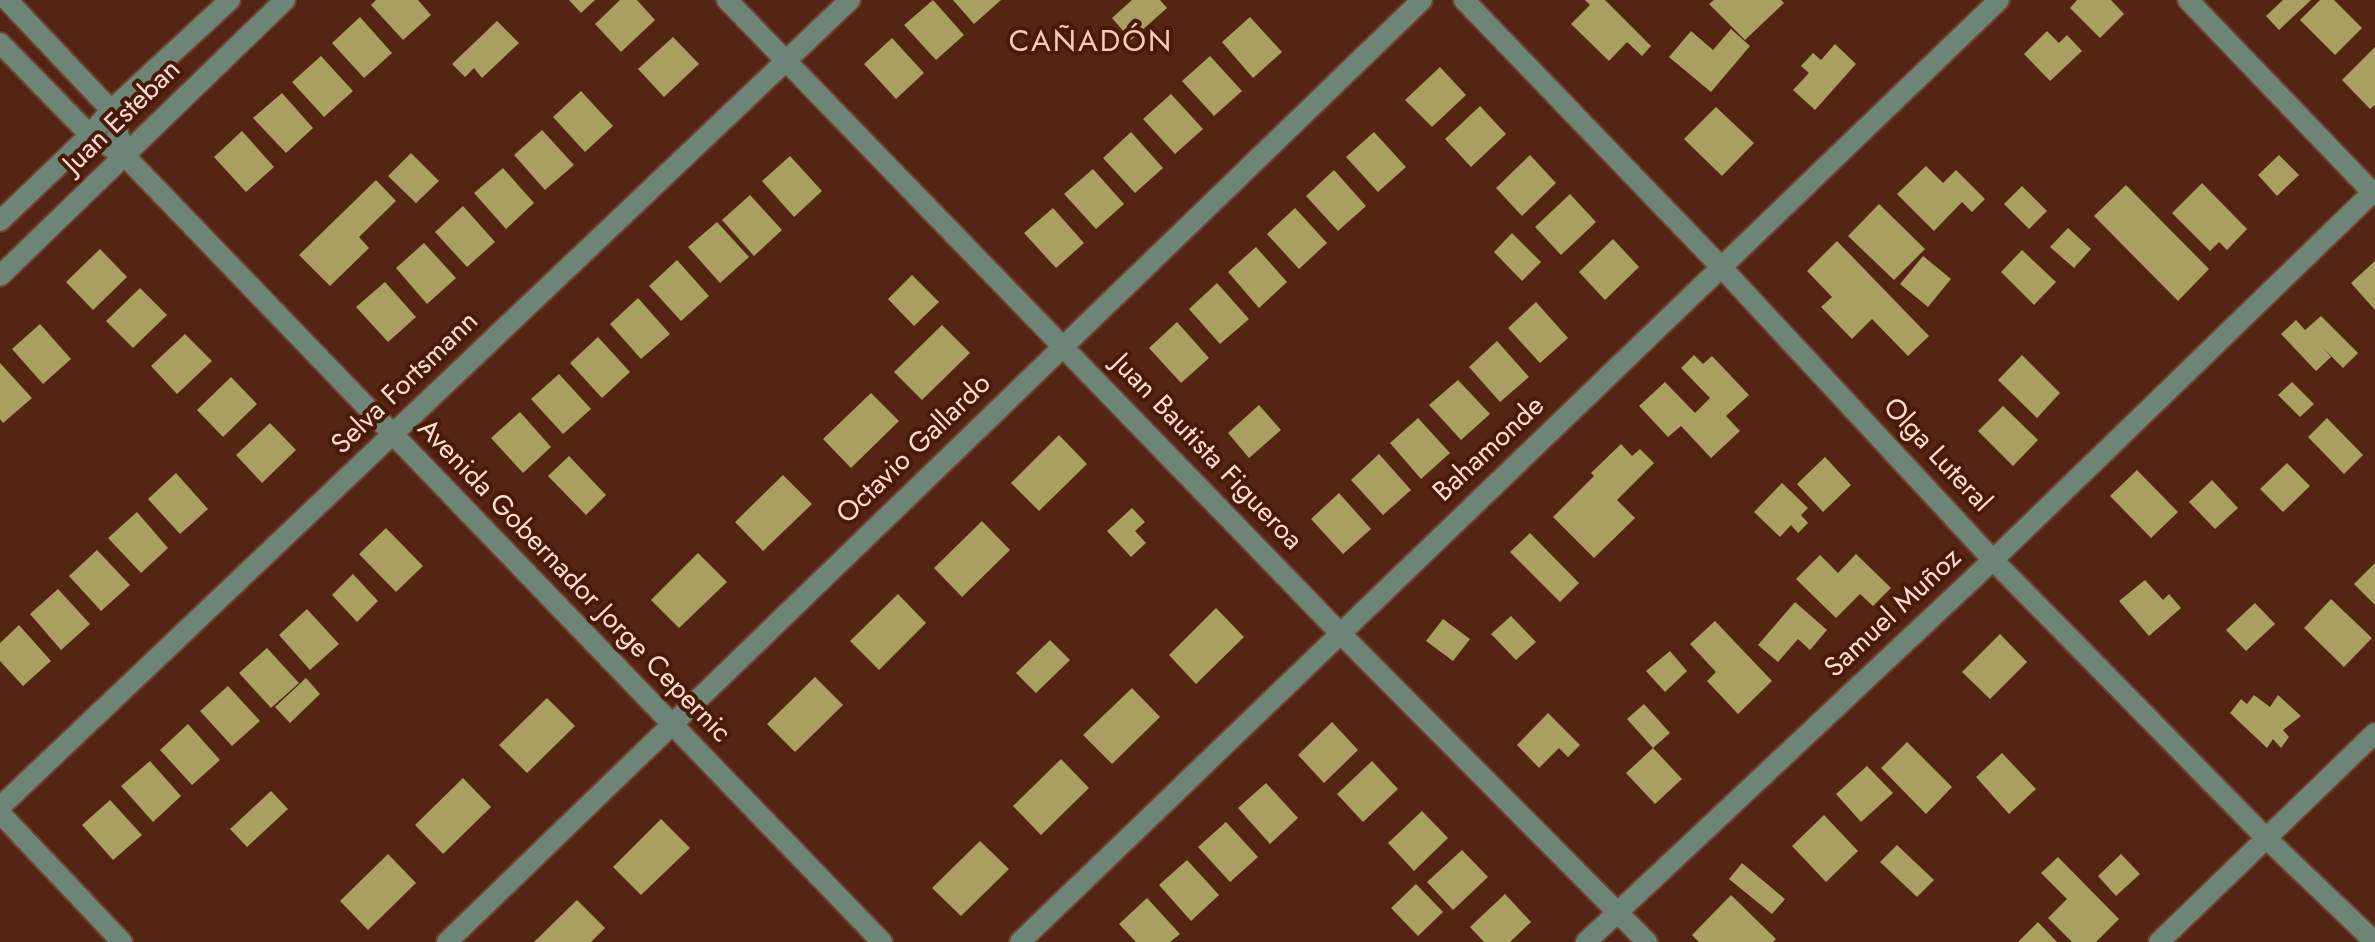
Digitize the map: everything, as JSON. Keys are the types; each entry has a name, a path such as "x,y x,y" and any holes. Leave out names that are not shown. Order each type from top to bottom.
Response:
{"street":[{"name":"Avenida Gobernador Jorge Cepernic","path":"7,0 111,110 125,156"},
{"name":"Juan Esteban","path":"0,221 90,135 111,110 230,0"},
{"name":"Juan Esteban","path":"0,276 285,0"},
{"name":"Juan Bautista Figueroa","path":"727,0 1339,632 1647,942"},
{"name":"Selva Fortsmann","path":"0,807 850,0"},
{"name":"Octavio Gallardo","path":"447,942 1422,0"},
{"name":"Olga Luteral","path":"1464,0 1723,269 1993,560 2266,838 2375,942"},
{"name":"Bahamonde","path":"1020,942 1339,632 1723,269 1999,0"},
{"path":"2188,0 2374,192"},
{"name":"Avenida Gobernador Jorge Cepernic","path":"0,43 90,135 125,156 882,942"},
{"name":"Samuel Muñoz","path":"1586,942 1993,560 2374,192"},
{"path":"2159,942 2375,733"},
{"path":"0,813 122,942"}],"building":[{"path":"376,0 418,0 431,15 403,40 371,5"},
{"path":"569,0 595,0 581,13"},
{"path":"620,0 637,0 655,20 621,52 595,24"},
{"path":"933,0 964,35 936,60 904,25"},
{"path":"953,0 1001,0 974,24"},
{"path":"1132,0 1160,0 1167,8 1131,40 1112,18"},
{"path":"1585,0 1605,0 1651,46 1642,56 1627,42 1609,61 1571,24 1590,5"},
{"path":"1714,0 1781,0 1784,3 1745,40 1709,4"},
{"path":"2077,0 2111,0 2124,14 2100,38 2070,8"},
{"path":"2283,0 2311,0 2279,30 2266,16"},
{"path":"2320,0 2334,0 2362,28 2335,55 2300,20"},
{"path":"360,17 392,53 364,78 332,43"},
{"path":"1250,17 1282,52 1253,78 1222,42"},
{"path":"497,21 519,43 482,78 474,68 465,77 452,64"},
{"path":"1731,29 1750,46 1711,92 1669,57 1691,31 1713,50"},
{"path":"2047,31 2059,43 2067,35 2082,51 2050,81 2024,54"},
{"path":"673,37 699,64 664,97 638,69"},
{"path":"892,38 924,73 896,99 864,64"},
{"path":"1835,44 1856,64 1815,110 1793,90 1809,73 1801,66 1813,53 1821,60"},
{"path":"2375,47 2375,105 2370,109 2342,80"},
{"path":"321,56 353,91 324,117 292,82"},
{"path":"1210,56 1242,91 1214,116 1182,81"},
{"path":"1440,67 1466,95 1432,127 1405,100"},
{"path":"581,91 613,126 585,152 553,117"},
{"path":"282,93 313,128 286,153 253,118"},
{"path":"1171,94 1203,129 1175,154 1143,119"},
{"path":"1480,106 1506,134 1471,167 1445,139"},
{"path":"1716,107 1754,143 1722,176 1684,139"},
{"path":"542,130 574,165 545,190 514,155"},
{"path":"242,131 274,167 246,192 214,157"},
{"path":"1131,132 1163,168 1135,193 1103,158"},
{"path":"1374,132 1406,167 1378,192 1346,157"},
{"path":"411,153 439,181 416,203 388,176"},
{"path":"1530,155 1556,183 1522,216 1496,188"},
{"path":"2279,155 2299,175 2277,196 2258,175"},
{"path":"790,156 822,191 794,217 762,181"},
{"path":"1926,166 1943,183 1956,170 1985,199 1972,212 1962,202 1934,231 1897,194"},
{"path":"503,168 534,203 506,229 474,193"},
{"path":"1093,169 1124,204 1096,229 1064,194"},
{"path":"1334,170 1366,206 1338,231 1306,196"},
{"path":"376,180 396,201 359,237 369,248 330,286 299,255"},
{"path":"2202,183 2247,229 2227,250 2219,242 2210,251 2172,213"},
{"path":"2126,185 2209,269 2178,301 2094,216"},
{"path":"2022,186 2047,211 2029,229 2004,204"},
{"path":"1570,194 1596,222 1561,255 1535,227"},
{"path":"750,195 782,230 754,256 722,220"},
{"path":"1879,204 1925,249 1894,280 1848,236"},
{"path":"463,206 495,242 467,267 435,232"},
{"path":"1053,208 1084,243 1056,268 1024,233"},
{"path":"1295,208 1327,243 1299,269 1267,234"},
{"path":"717,222 749,257 720,283 688,247"},
{"path":"2068,228 2091,249 2074,268 2050,247"},
{"path":"1512,233 1541,262 1522,281 1494,252"},
{"path":"1613,239 1639,267 1605,300 1579,272"},
{"path":"1837,241 1929,336 1908,356 1872,319 1852,339 1821,307 1832,297 1807,271"},
{"path":"424,243 456,278 427,304 396,268"},
{"path":"1256,247 1287,282 1259,308 1228,272"},
{"path":"100,249 127,277 93,310 66,282"},
{"path":"2022,250 2056,282 2034,305 2001,272"},
{"path":"1923,256 1951,279 1928,307 1900,284"},
{"path":"677,260 709,296 681,321 649,286"},
{"path":"2375,261 2375,310 2351,283"},
{"path":"912,275 939,302 914,326 888,299"},
{"path":"385,282 416,317 388,342 356,307"},
{"path":"1217,283 1249,319 1220,344 1189,309"},
{"path":"140,288 167,315 133,348 106,321"},
{"path":"638,298 670,334 641,359 610,324"},
{"path":"1536,302 1568,338 1540,363 1508,328"},
{"path":"2321,316 2358,353 2343,368 2322,347 2331,357 2316,371 2281,334 2296,320 2305,330"},
{"path":"1177,322 1209,358 1181,383 1149,348"},
{"path":"40,324 71,359 43,384 12,349"},
{"path":"942,325 970,353 922,400 894,372"},
{"path":"185,334 212,361 177,394 151,366"},
{"path":"598,337 630,372 602,398 570,363"},
{"path":"1497,341 1529,377 1500,402 1469,367"},
{"path":"1694,355 1703,364 1712,356 1749,395 1726,416 1740,431 1711,458 1681,426 1668,437 1639,406 1665,382 1695,413 1710,398 1681,368"},
{"path":"2022,355 2060,393 2037,418 1998,380"},
{"path":"0,363 32,398 3,423 0,419"},
{"path":"559,374 591,409 563,434 531,399"},
{"path":"231,377 257,404 223,437 197,410"},
{"path":"1458,380 1490,414 1461,440 1429,405"},
{"path":"2292,382 2314,404 2300,417 2278,395"},
{"path":"871,393 899,421 851,468 823,439"},
{"path":"1259,405 1281,430 1249,458 1228,433"},
{"path":"2003,406 2038,440 2013,466 1978,431"},
{"path":"520,412 551,447 523,473 491,438"},
{"path":"1418,418 1450,453 1421,479 1390,443"},
{"path":"2327,418 2363,455 2344,474 2308,437"},
{"path":"270,423 296,450 262,483 236,455"},
{"path":"1059,435 1087,464 1039,511 1011,483"},
{"path":"1621,444 1632,456 1640,449 1654,463 1617,500 1635,518 1594,558 1553,517"},
{"path":"1379,454 1411,490 1383,515 1351,480"},
{"path":"569,456 606,495 586,515 548,476"},
{"path":"1825,457 1851,485 1823,512 1797,484"},
{"path":"2287,463 2310,486 2283,512 2260,489"},
{"path":"2137,470 2178,512 2151,538 2110,496"},
{"path":"176,473 208,509 180,534 148,499"},
{"path":"783,475 812,504 763,551 735,522"},
{"path":"2212,480 2238,508 2215,529 2189,502"},
{"path":"1782,483 1808,508 1801,515 1808,523 1798,533 1791,525 1780,537 1754,512"},
{"path":"1339,493 1371,529 1343,554 1311,519"},
{"path":"1132,508 1145,522 1135,531 1146,543 1131,557 1107,531"},
{"path":"137,512 168,548 141,573 108,538"},
{"path":"982,521 1010,550 962,597 934,568"},
{"path":"386,528 423,566 396,592 359,554"},
{"path":"1530,533 1579,583 1560,602 1510,552"},
{"path":"97,550 130,585 101,611 69,576"},
{"path":"698,553 727,582 679,628 651,600"},
{"path":"1856,554 1891,588 1873,606 1860,594 1836,618 1796,579 1820,555 1838,573"},
{"path":"2375,563 2375,605 2354,584"},
{"path":"353,574 378,601 357,622 332,595"},
{"path":"2145,580 2163,600 2169,594 2181,608 2149,636 2119,601"},
{"path":"58,589 90,624 61,650 30,614"},
{"path":"898,594 926,623 879,670 850,641"},
{"path":"2331,599 2372,638 2344,667 2304,628"},
{"path":"1795,602 1827,630 1810,650 1798,639 1778,662 1758,645"},
{"path":"2255,603 2275,624 2246,651 2226,630"},
{"path":"1216,608 1244,637 1196,684 1169,655"},
{"path":"307,609 339,644 310,670 279,635"},
{"path":"1511,616 1536,642 1516,660 1491,634"},
{"path":"1443,619 1470,639 1453,661 1426,641"},
{"path":"1715,621 1772,681 1738,714 1707,681 1716,672 1690,644"},
{"path":"19,625 51,661 23,686 0,661 0,643"},
{"path":"2000,634 2027,662 1990,699 1962,672"},
{"path":"1050,640 1070,660 1036,693 1016,673"},
{"path":"267,648 299,683 271,708 239,673"},
{"path":"1670,651 1687,671 1665,692 1646,671"},
{"path":"815,677 843,705 795,752 767,724"},
{"path":"306,678 320,694 290,723 275,707"},
{"path":"228,686 260,721 232,746 200,711"},
{"path":"1132,688 1160,717 1112,764 1083,735"},
{"path":"2254,695 2270,707 2278,695 2301,716 2283,730 2289,737 2281,748 2273,739 2267,748 2230,713 2241,699 2247,704"},
{"path":"547,698 575,726 527,773 499,745"},
{"path":"1644,704 1670,733 1653,748 1627,719"},
{"path":"1548,713 1580,745 1568,757 1559,748 1539,768 1517,745"},
{"path":"1332,722 1358,750 1324,783 1298,755"},
{"path":"188,724 220,760 192,785 160,750"},
{"path":"1907,742 1952,787 1926,814 1881,768"},
{"path":"1653,748 1682,779 1655,804 1626,773"},
{"path":"2002,753 2036,789 2009,814 1976,777"},
{"path":"1061,759 1089,788 1041,835 1013,806"},
{"path":"150,761 181,796 153,822 121,786"},
{"path":"1372,761 1398,789 1363,822 1337,794"},
{"path":"1867,766 1893,793 1861,822 1836,794"},
{"path":"463,778 491,807 443,854 415,825"},
{"path":"1266,783 1298,818 1270,844 1238,808"},
{"path":"271,791 288,809 247,847 230,829"},
{"path":"110,800 142,835 113,860 82,825"},
{"path":"1422,811 1448,838 1414,871 1388,843"},
{"path":"1824,815 1858,851 1826,882 1792,846"},
{"path":"661,819 690,848 641,895 613,867"},
{"path":"1226,822 1258,857 1230,882 1198,847"},
{"path":"980,841 1009,869 961,916 932,888"},
{"path":"1897,845 1934,880 1917,897 1880,862"},
{"path":"1462,850 1488,877 1453,910 1427,882"},
{"path":"388,854 416,883 368,930 340,901"},
{"path":"2121,854 2140,874 2116,896 2098,876"},
{"path":"2058,857 2119,919 2096,942 2072,942 2048,918 2067,899 2041,873"},
{"path":"1187,860 1219,895 1191,921 1159,885"},
{"path":"1742,863 1785,899 1772,914 1729,879"},
{"path":"1416,884 1443,912 1418,936 1391,908"},
{"path":"1505,894 1531,922 1510,942 1484,942 1470,927"},
{"path":"1731,895 1776,939 1773,942 1699,942 1692,935"},
{"path":"1147,898 1180,934 1170,942 1136,942 1119,924"},
{"path":"577,900 605,928 591,942 534,942"},
{"path":"2038,922 2057,942 2018,942"}],"district":[{"name":"CAÑADÓN","path":"1091,44"}]}
